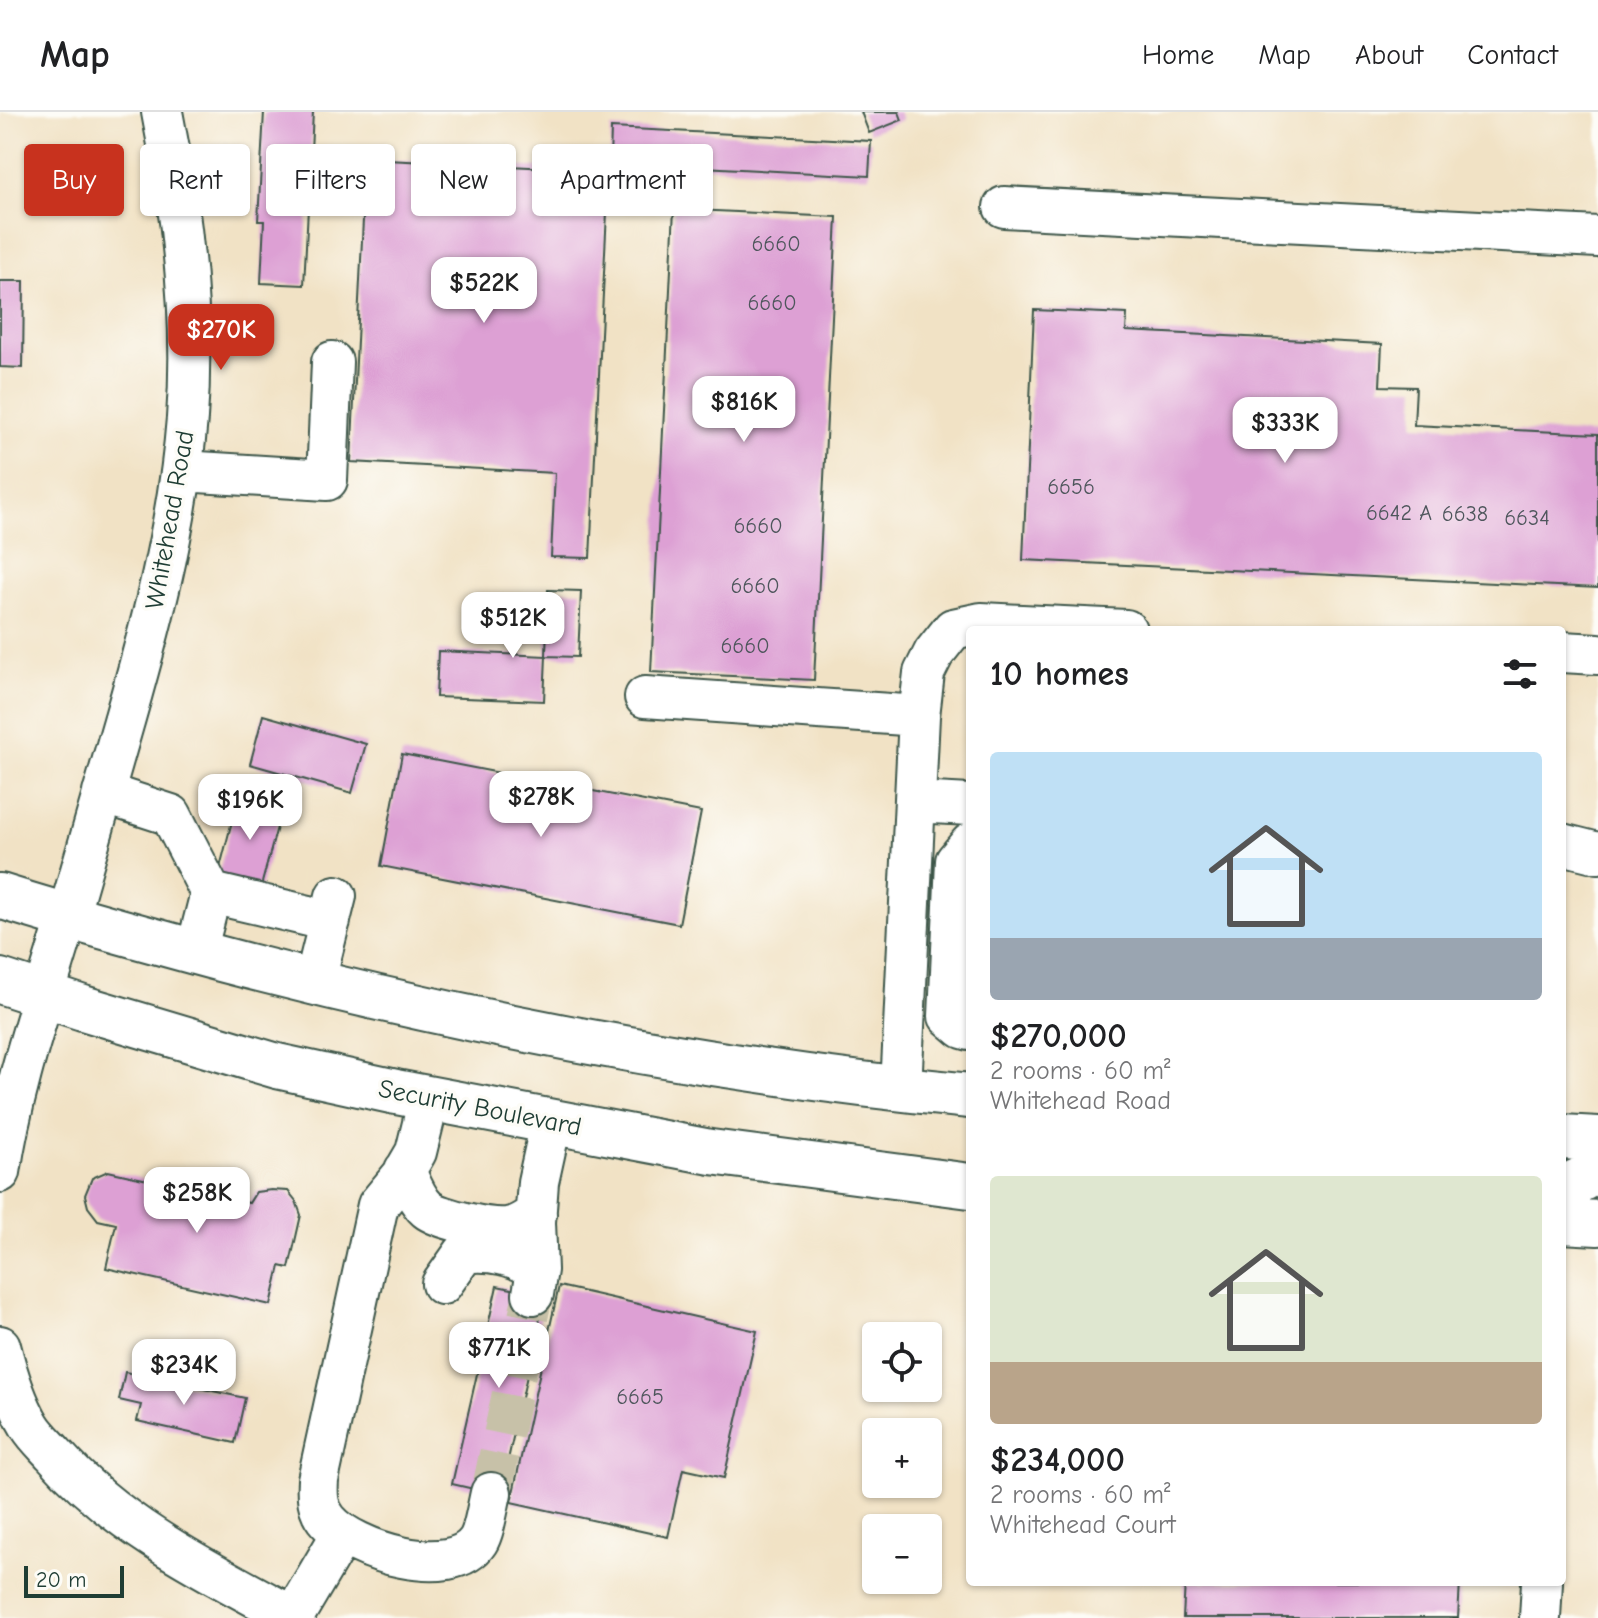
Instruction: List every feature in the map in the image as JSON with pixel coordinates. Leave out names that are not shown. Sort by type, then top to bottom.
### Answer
[{"type":"main road","points":[[0,896],[68,918],[314,984],[417,1008],[720,1064],[966,1096]]},
{"type":"main road","name":"Security Boulevard","points":[[0,981],[277,1066],[429,1099],[711,1152],[966,1185]]},
{"type":"main road","points":[[1566,1137],[1598,1140],[1596,1165],[1584,1178],[1566,1186]]},
{"type":"main road","points":[[1566,1221],[1598,1223]]},
{"type":"street","name":"Whitehead Road","points":[[0,1172],[17,1080],[68,918],[151,630],[172,535],[182,471],[189,386],[188,314],[173,166],[162,112]]},
{"type":"street","points":[[1004,207],[1598,237]]},
{"type":"street","points":[[182,471],[327,480],[332,362]]},
{"type":"street","points":[[967,626],[981,623],[1043,626]]},
{"type":"street","points":[[901,1089],[919,716],[924,673],[934,653],[953,629],[966,626]]},
{"type":"street","points":[[1566,652],[1598,654]]},
{"type":"street","points":[[645,697],[919,716]]},
{"type":"street","points":[[103,793],[171,815],[211,893],[196,952]]},
{"type":"street","points":[[915,802],[966,805]]},
{"type":"street","points":[[1566,845],[1598,853]]},
{"type":"street","points":[[966,849],[956,861],[949,1016],[966,1029]]},
{"type":"street","points":[[211,893],[333,908],[314,984]]},
{"type":"street","points":[[429,1099],[416,1152],[378,1205],[318,1480],[317,1502],[327,1520],[362,1546],[438,1562],[463,1555],[479,1540],[491,1493]]},
{"type":"street","points":[[457,1220],[442,1284],[464,1253],[480,1250],[526,1262],[535,1282],[538,1182],[551,1123]]},
{"type":"street","points":[[405,1170],[414,1193],[428,1210],[457,1220],[510,1228],[536,1214]]},
{"type":"street","points":[[0,1346],[11,1387],[31,1428],[65,1466],[95,1497],[209,1572],[294,1617],[342,1534]]},
{"type":"street","points":[[1540,1618],[1542,1586]]},
{"type":"building","points":[[264,112],[313,112],[311,144],[266,144],[266,216],[308,216],[304,285],[261,283],[264,221],[258,221]]},
{"type":"building","points":[[861,112],[899,112],[902,120],[869,133]]},
{"type":"building","points":[[611,128],[871,141],[869,176],[713,168],[713,144],[611,144]]},
{"type":"building","points":[[395,160],[411,161],[411,216],[516,216],[516,166],[532,167],[532,216],[607,216],[590,558],[551,557],[555,473],[351,462],[363,216],[395,216]]},
{"type":"building","points":[[713,211],[837,217],[814,680],[651,672],[674,216],[713,216]]},
{"type":"building","points":[[0,281],[24,281],[23,368],[0,367]]},
{"type":"building","points":[[1034,310],[1127,314],[1126,331],[1382,344],[1380,386],[1416,387],[1414,425],[1598,434],[1598,588],[1023,560]]},
{"type":"building","points":[[548,590],[581,591],[578,657],[546,656]]},
{"type":"building","points":[[438,651],[546,656],[544,701],[436,697]]},
{"type":"building","points":[[263,715],[366,744],[352,793],[250,764]]},
{"type":"building","points":[[402,754],[701,812],[679,924],[381,866]]},
{"type":"building","points":[[239,794],[283,805],[260,890],[217,879]]},
{"type":"building","points":[[108,1171],[249,1203],[256,1192],[288,1191],[301,1215],[289,1268],[280,1266],[271,1305],[106,1268],[116,1224],[98,1220],[88,1207],[85,1195],[92,1178]]},
{"type":"building","points":[[497,1286],[545,1296],[500,1495],[452,1484]]},
{"type":"building","points":[[559,1286],[757,1331],[724,1478],[683,1469],[668,1537],[511,1502]]},
{"type":"building","points":[[125,1372],[245,1398],[235,1443],[137,1421],[141,1405],[119,1400]]},
{"type":"building","points":[[1185,1586],[1460,1586],[1458,1618],[1183,1618]]},
{"type":"tunnel","points":[[491,1493],[533,1294]]}]
